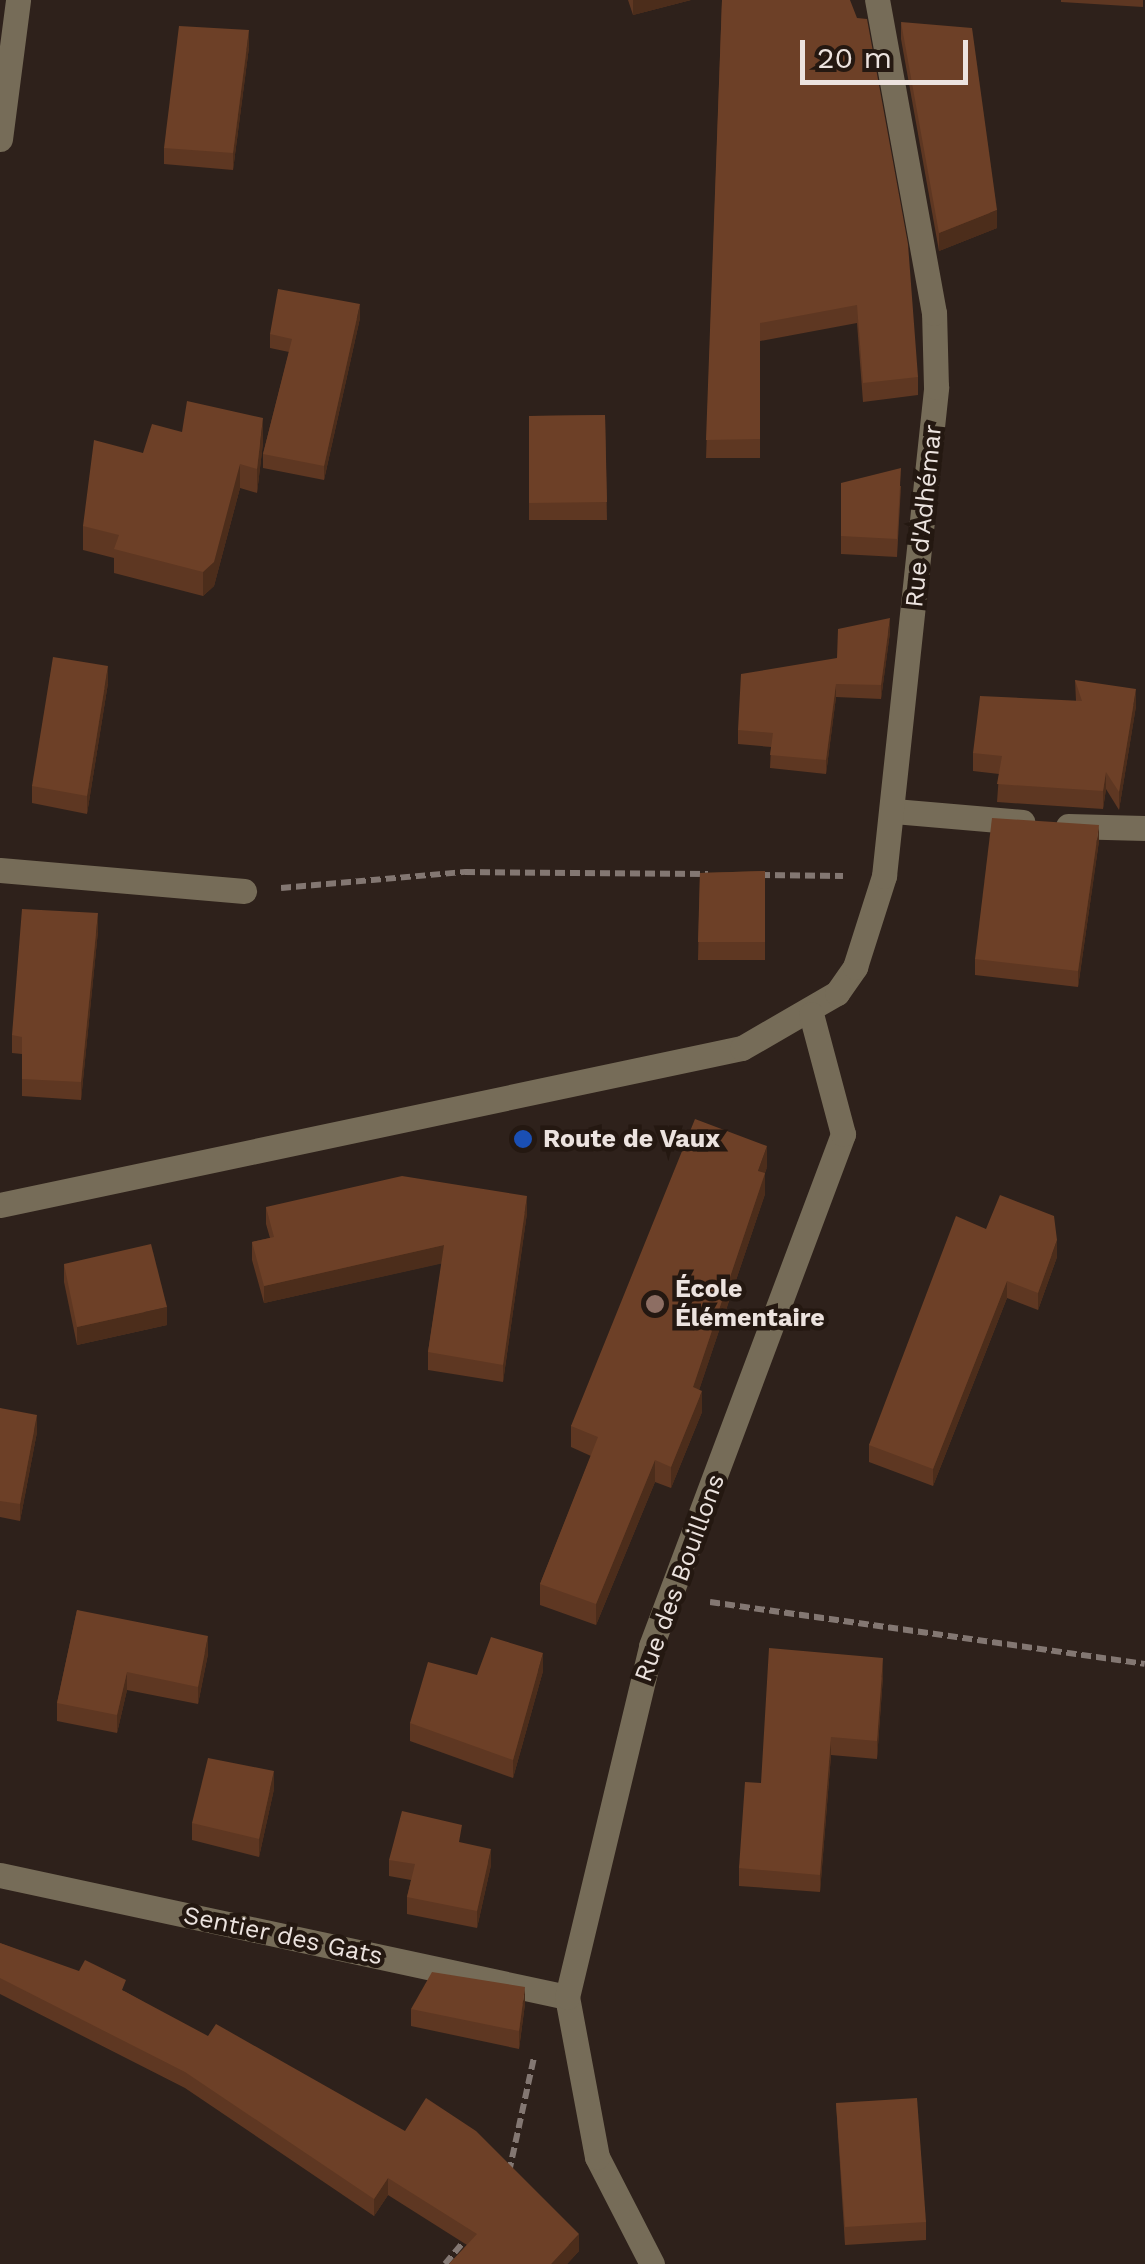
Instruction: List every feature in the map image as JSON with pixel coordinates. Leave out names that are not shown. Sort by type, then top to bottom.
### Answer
[{"type":"street","points":[[0,139],[18,0]]},
{"type":"street","name":"Rue d'Adhémar","points":[[811,1014],[855,967],[884,876],[894,811],[936,387],[934,313],[877,0]]},
{"type":"street","points":[[894,811],[1145,828]]},
{"type":"street","points":[[0,870],[244,891]]},
{"type":"street","points":[[0,1206],[742,1048],[811,1014]]},
{"type":"street","name":"Rue des Bouillons","points":[[652,2264],[598,2158],[567,1997],[576,1932],[669,1599],[844,1134],[811,1014]]},
{"type":"street","name":"Sentier des Gats","points":[[0,1875],[567,1997]]},
{"type":"path","points":[[244,891],[465,872],[724,874]]},
{"type":"path","points":[[744,875],[884,876]]},
{"type":"path","points":[[669,1599],[781,1607],[1145,1664]]},
{"type":"path","points":[[506,2185],[540,1992]]},
{"type":"path","points":[[446,2264],[478,2224]]},
{"type":"building","points":[[722,0],[850,0],[857,18],[867,19],[908,244],[918,377],[863,383],[857,305],[760,323],[760,439],[706,440]]},
{"type":"building","points":[[901,22],[972,28],[997,210],[939,233]]},
{"type":"building","points":[[179,26],[249,30],[233,153],[164,148]]},
{"type":"building","points":[[278,289],[360,304],[324,466],[263,454],[292,339],[270,334]]},
{"type":"building","points":[[187,401],[263,418],[257,469],[240,464],[214,562],[203,572],[114,549],[119,535],[83,526],[94,440],[143,453],[152,424],[182,432]]},
{"type":"building","points":[[605,415],[607,502],[529,503],[529,416]]},
{"type":"building","points":[[901,468],[897,539],[841,536],[841,483]]},
{"type":"building","points":[[890,618],[881,685],[836,684],[826,760],[770,755],[773,733],[738,730],[741,674],[837,658],[838,629]]},
{"type":"building","points":[[53,657],[108,666],[87,796],[32,786]]},
{"type":"building","points":[[1075,680],[1136,689],[1119,792],[1106,772],[1103,791],[997,784],[1002,756],[973,753],[980,696],[1082,701]]},
{"type":"building","points":[[992,818],[1099,825],[1078,971],[975,959]]},
{"type":"building","points":[[765,871],[765,942],[698,942],[700,873]]},
{"type":"building","points":[[22,909],[98,913],[81,1082],[22,1079],[22,1037],[12,1035]]},
{"type":"building","points":[[695,1119],[767,1146],[758,1171],[765,1173],[693,1387],[702,1391],[671,1467],[655,1460],[596,1604],[540,1584],[598,1437],[571,1426]]},
{"type":"building","points":[[402,1176],[527,1196],[503,1365],[428,1352],[444,1245],[264,1286],[252,1242],[274,1237],[266,1207]]},
{"type":"building","points":[[1000,1195],[1054,1216],[1057,1240],[1038,1293],[1007,1281],[933,1469],[869,1445],[956,1216],[986,1229]]},
{"type":"building","points":[[151,1244],[167,1307],[77,1327],[64,1264]]},
{"type":"building","points":[[0,1408],[37,1415],[20,1504],[0,1501]]},
{"type":"building","points":[[77,1610],[208,1636],[198,1687],[127,1672],[117,1715],[57,1703]]},
{"type":"building","points":[[491,1637],[543,1653],[513,1760],[410,1723],[428,1662],[477,1675]]},
{"type":"building","points":[[769,1648],[883,1658],[877,1741],[831,1737],[820,1875],[739,1868],[745,1782],[761,1783]]},
{"type":"building","points":[[208,1758],[274,1771],[259,1839],[192,1823]]},
{"type":"building","points":[[402,1811],[462,1825],[459,1842],[491,1849],[477,1911],[407,1897],[415,1864],[389,1860]]},
{"type":"building","points":[[0,1943],[79,1971],[85,1960],[126,1980],[122,1990],[208,2036],[216,2024],[405,2131],[426,2098],[476,2131],[579,2234],[551,2264],[449,2264],[477,2234],[388,2178],[374,2199],[185,2072],[0,1978]]},
{"type":"building","points":[[432,1972],[525,1987],[519,2031],[411,2009]]},
{"type":"building","points":[[917,2098],[926,2222],[845,2227],[836,2103]]},
{"type":"place","name":"Route de Vaux","points":[[523,1139]]},
{"type":"place","name":"École Élémentaire","points":[[655,1304]]}]
